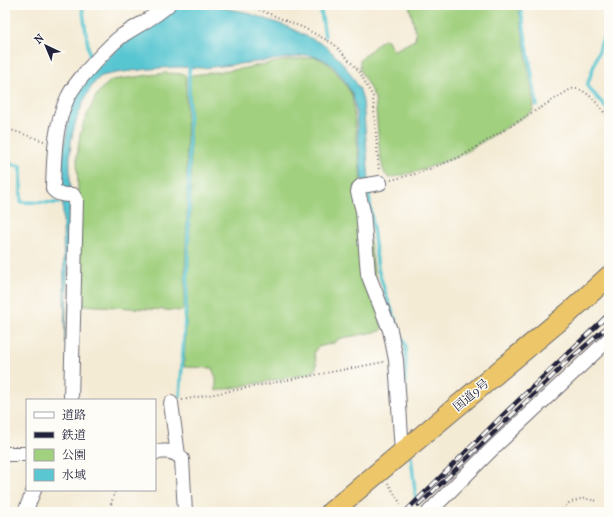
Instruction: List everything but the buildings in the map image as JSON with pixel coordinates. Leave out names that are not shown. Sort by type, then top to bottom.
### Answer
[{"type":"highway","name":"国道9号","points":[[331,512],[571,311],[609,276]]},
{"type":"street","points":[[71,399],[76,200],[73,195],[56,193],[53,189],[55,145],[61,114],[68,96],[79,80],[103,53],[122,36],[159,14],[168,5]]},
{"type":"street","points":[[373,184],[359,188],[358,192],[363,211],[368,274],[390,330],[396,360],[402,452]]},
{"type":"street","points":[[429,512],[495,446],[609,339]]},
{"type":"street","points":[[171,403],[178,455]]},
{"type":"street","points":[[156,452],[170,452],[178,455],[182,459],[185,512]]},
{"type":"street","points":[[5,454],[26,454]]},
{"type":"street","points":[[25,512],[34,491]]},
{"type":"path","points":[[248,5],[304,28],[334,44],[359,71],[373,97],[373,184],[419,173],[460,157],[571,89],[575,88],[584,91],[609,118]]},
{"type":"path","points":[[5,128],[55,145]]},
{"type":"path","points":[[171,403],[396,360]]},
{"type":"path","points":[[388,483],[402,506]]},
{"type":"path","points":[[109,512],[115,491]]},
{"type":"path","points":[[560,512],[569,504],[583,498],[597,501]]},
{"type":"green space","points":[[409,5],[518,5],[534,105],[533,111],[459,156],[419,171],[390,178],[387,177],[384,172],[380,157],[375,98],[360,70],[360,60],[383,39],[388,40],[392,49],[395,50],[415,40],[416,34]]},
{"type":"green space","points":[[315,57],[330,65],[342,79],[352,95],[361,179],[382,328],[381,331],[342,338],[334,343],[318,347],[314,352],[316,368],[312,373],[216,391],[216,378],[212,368],[184,367],[191,203],[190,77],[192,75]]},
{"type":"green space","points":[[166,73],[184,74],[186,76],[187,206],[184,309],[182,311],[81,305],[76,300],[78,196],[77,156],[80,135],[84,122],[95,98],[101,89],[112,80]]},
{"type":"water","points":[[177,5],[220,5],[224,8],[245,12],[286,26],[324,45],[340,60],[360,90],[363,101],[369,181],[362,180],[353,95],[343,78],[331,64],[321,58],[308,55],[202,68],[174,67],[139,70],[115,73],[100,77],[91,88],[82,105],[73,130],[71,145],[65,343],[62,161],[70,110],[79,92],[94,70],[132,36],[149,24],[165,17]]},
{"type":"waterway","points":[[82,5],[90,59]]},
{"type":"waterway","points":[[320,5],[325,36]]},
{"type":"waterway","points":[[520,5],[537,105]]},
{"type":"waterway","points":[[609,21],[587,86],[609,111]]},
{"type":"waterway","points":[[601,44],[609,48]]},
{"type":"waterway","points":[[180,397],[187,287],[189,204],[189,70],[192,63]]},
{"type":"waterway","points":[[5,163],[21,166],[21,202],[59,203]]},
{"type":"waterway","points":[[368,187],[378,269],[387,298],[406,347],[405,395]]},
{"type":"waterway","points":[[411,456],[416,500]]},
{"type":"railway","points":[[405,512],[505,413],[609,314]]},
{"type":"railway","points":[[419,505],[568,361],[609,325]]}]
